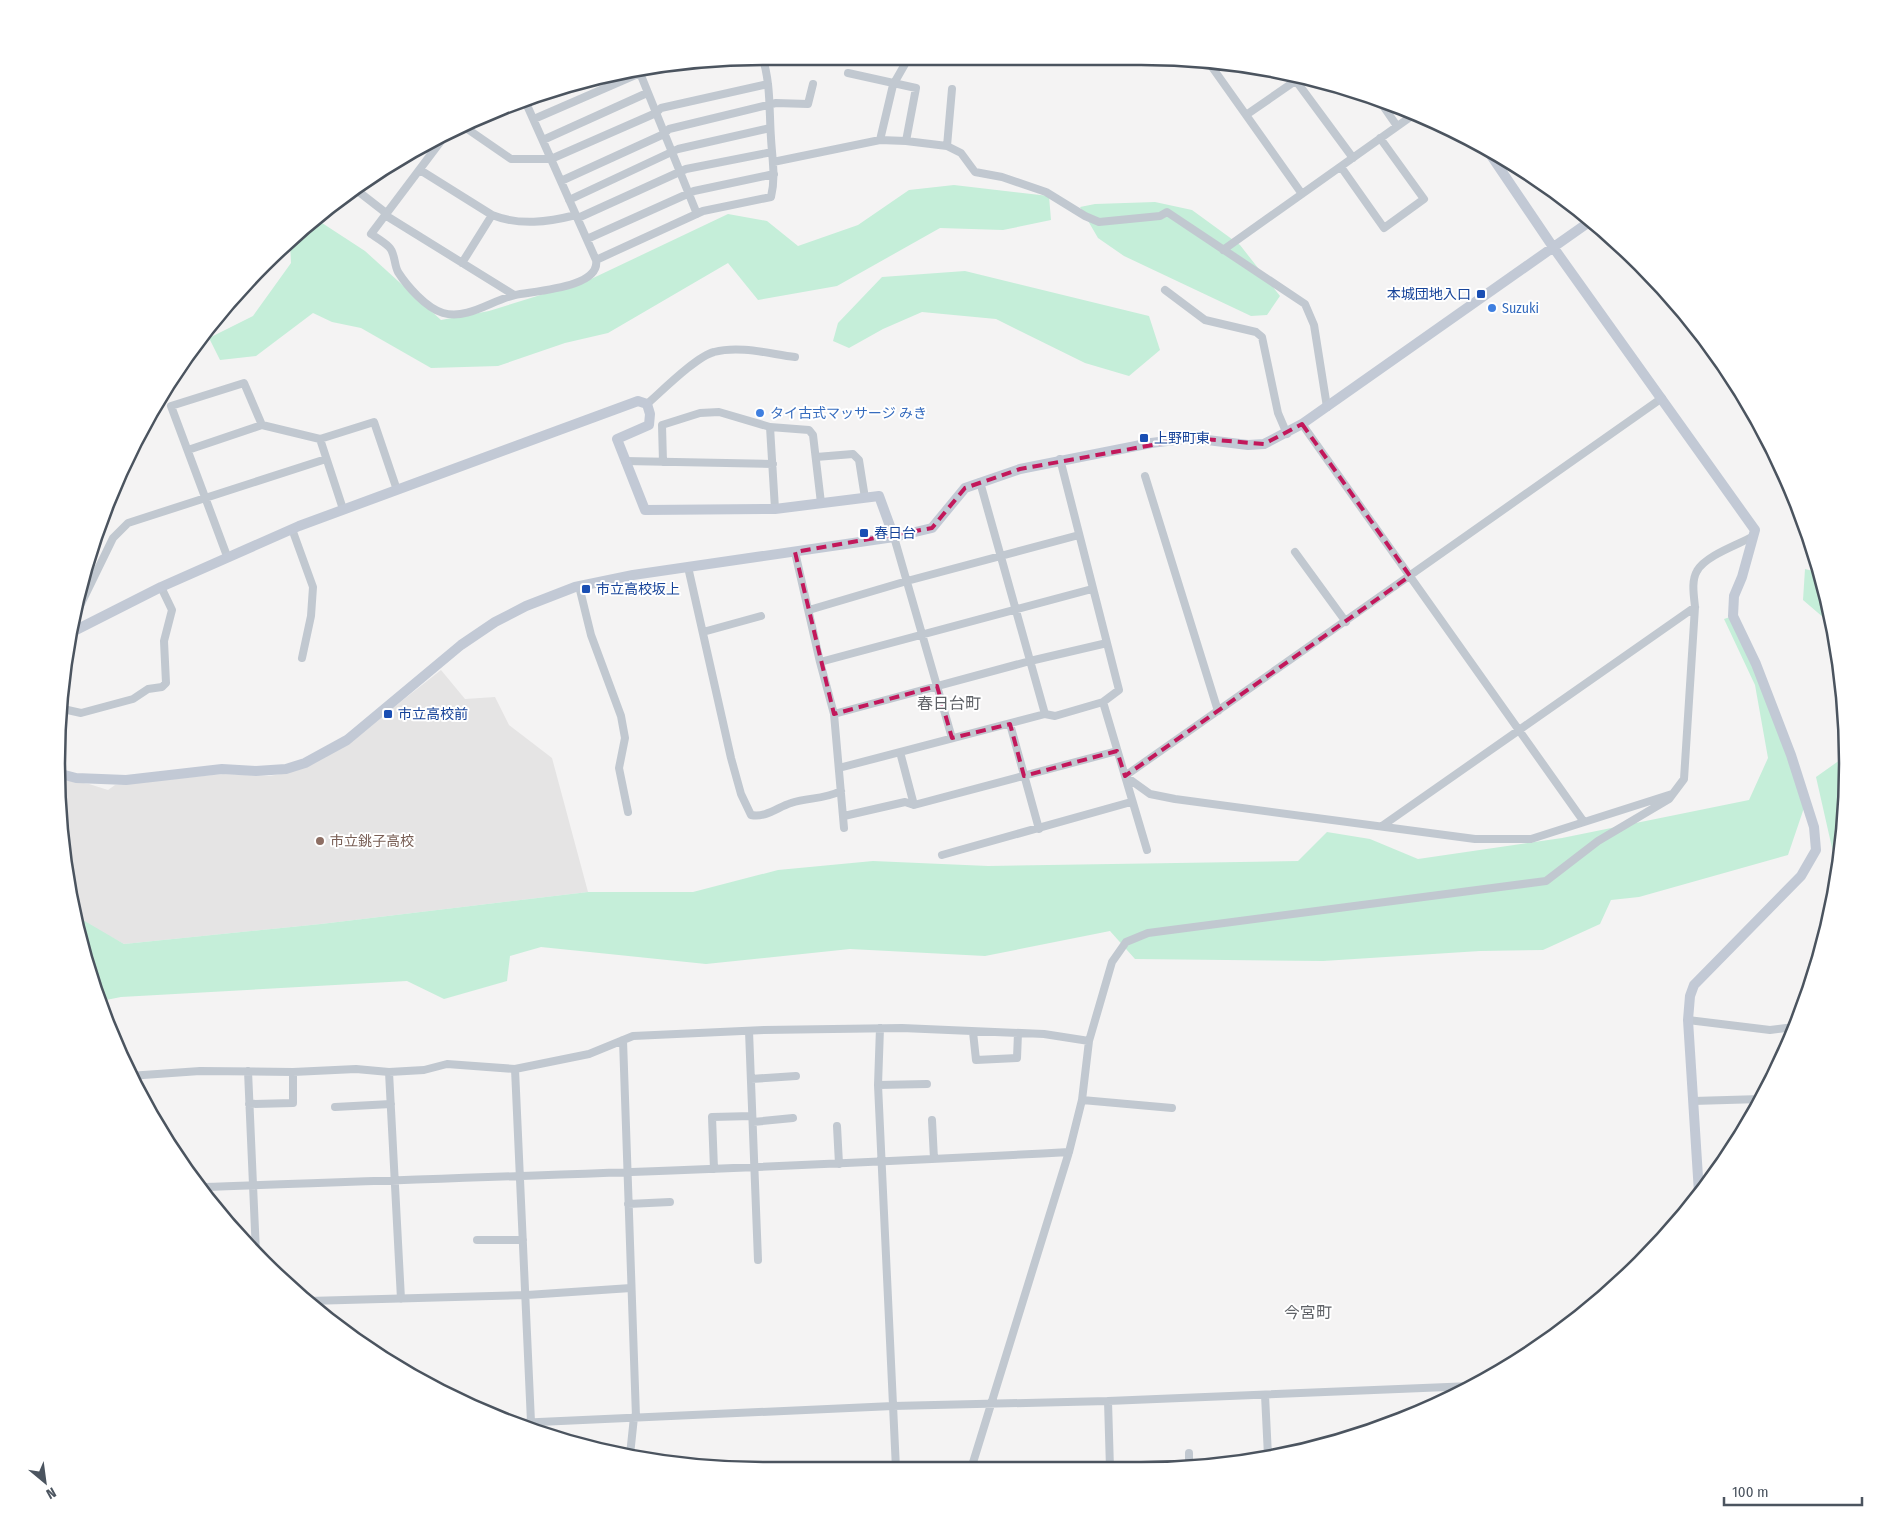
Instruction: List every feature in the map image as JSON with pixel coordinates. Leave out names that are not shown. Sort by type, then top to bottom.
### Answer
[{"type":"street","points":[[596,260],[697,214],[771,197],[774,174],[768,84],[764,65]]},
{"type":"street","points":[[880,140],[893,85],[904,65]]},
{"type":"street","points":[[1213,69],[1302,194]]},
{"type":"street","points":[[848,73],[893,85],[916,88],[906,141]]},
{"type":"street","points":[[641,76],[697,214]]},
{"type":"street","points":[[534,120],[630,78]]},
{"type":"street","points":[[1246,115],[1290,81]]},
{"type":"street","points":[[469,130],[511,159],[551,159],[656,113],[661,108],[768,84]]},
{"type":"street","points":[[561,181],[664,134],[669,129],[776,103],[808,104],[813,84]]},
{"type":"street","points":[[1301,84],[1352,158]]},
{"type":"street","points":[[947,146],[952,89]]},
{"type":"street","points":[[543,140],[647,93]]},
{"type":"street","points":[[437,147],[370,234],[391,248],[398,272],[412,289],[434,308],[448,313],[472,312],[514,295],[558,288],[581,280],[592,272],[597,264],[596,260],[528,106]]},
{"type":"street","points":[[1386,110],[1398,126]]},
{"type":"street","points":[[1223,250],[1409,118]]},
{"type":"street","points":[[569,200],[678,149],[770,128]]},
{"type":"street","points":[[1341,167],[1384,228],[1424,199],[1380,138]]},
{"type":"street","points":[[773,162],[880,140],[947,146],[961,153],[969,161],[975,172],[1002,177],[1046,192],[1085,216],[1099,222],[1160,216],[1167,212],[1305,304],[1314,325],[1327,406]]},
{"type":"street","points":[[420,170],[492,215],[504,220],[524,222],[577,216],[680,174],[686,169],[772,152]]},
{"type":"street","points":[[1496,163],[1553,247],[1755,530],[1742,577],[1734,596],[1733,616],[1756,664],[1791,755],[1814,827],[1816,850],[1802,876],[1694,985],[1690,996],[1688,1020],[1698,1185]]},
{"type":"street","points":[[587,238],[694,190],[774,174]]},
{"type":"street","points":[[360,193],[386,214],[514,295]]},
{"type":"street","points":[[462,263],[492,215]]},
{"type":"street","points":[[65,775],[76,778],[126,780],[222,769],[281,770],[298,765],[347,740],[460,645],[495,622],[526,606],[579,586],[894,537],[932,528],[960,493],[980,482],[1060,459],[1151,443],[1192,438],[1248,445],[1264,444],[1287,434],[1302,424],[1585,225]]},
{"type":"street","points":[[1165,290],[1205,320],[1256,332],[1262,337],[1278,413],[1287,434]]},
{"type":"street","points":[[647,404],[694,364],[713,352],[737,349],[795,357]]},
{"type":"street","points":[[227,556],[171,406],[244,383],[262,425]]},
{"type":"street","points":[[1125,776],[1662,398]]},
{"type":"street","points":[[78,629],[161,587],[292,528],[638,401],[647,404]]},
{"type":"street","points":[[647,404],[650,414],[649,425],[617,439],[645,510],[775,509],[879,496],[907,580],[952,738]]},
{"type":"street","points":[[663,462],[662,424],[700,413],[718,412],[770,427],[809,430],[813,435],[821,503]]},
{"type":"street","points":[[188,450],[262,425],[320,439],[374,422],[397,490]]},
{"type":"street","points":[[1302,424],[1584,822]]},
{"type":"street","points":[[770,427],[775,509]]},
{"type":"street","points":[[320,439],[343,509]]},
{"type":"street","points":[[816,457],[853,454],[859,460],[865,498]]},
{"type":"street","points":[[87,592],[113,538],[128,523],[326,459]]},
{"type":"street","points":[[840,768],[1045,714],[1055,716],[1103,702],[1119,690],[1060,459]]},
{"type":"street","points":[[625,461],[773,464]]},
{"type":"street","points":[[1145,476],[1218,711]]},
{"type":"street","points":[[980,482],[1045,714]]},
{"type":"street","points":[[292,528],[313,587],[311,616],[302,658]]},
{"type":"street","points":[[809,610],[907,580],[1079,535]]},
{"type":"street","points":[[973,1462],[1069,1152],[1082,1100],[1089,1040],[1112,962],[1126,942],[1148,933],[1546,881],[1598,841],[1669,799],[1684,779],[1695,607],[1694,584],[1697,570],[1714,556],[1752,537]]},
{"type":"street","points":[[796,552],[820,662],[834,714],[844,828]]},
{"type":"street","points":[[1295,552],[1346,622]]},
{"type":"street","points":[[688,568],[731,758],[742,794],[751,815],[759,816],[792,802],[825,798],[840,791]]},
{"type":"street","points":[[579,586],[591,635],[621,716],[625,738],[619,768],[628,812]]},
{"type":"street","points":[[67,710],[81,713],[133,699],[148,689],[162,687],[166,683],[164,641],[172,610],[161,587]]},
{"type":"street","points":[[820,662],[1092,589]]},
{"type":"street","points":[[1382,826],[1518,729],[1695,607]]},
{"type":"street","points":[[703,632],[761,616]]},
{"type":"street","points":[[834,714],[1030,661],[1107,643]]},
{"type":"street","points":[[1103,702],[1147,850]]},
{"type":"street","points":[[1010,724],[1039,829]]},
{"type":"street","points":[[844,816],[905,802],[914,805],[1117,751]]},
{"type":"street","points":[[900,752],[914,805]]},
{"type":"street","points":[[1125,776],[1150,794],[1159,796],[1475,839],[1531,839],[1673,793]]},
{"type":"street","points":[[942,856],[1132,802]]},
{"type":"street","points":[[1688,1020],[1770,1030],[1786,1028]]},
{"type":"street","points":[[139,1075],[170,1072],[293,1072],[356,1069],[389,1072],[424,1070],[447,1064],[515,1069],[589,1054],[613,1046],[633,1036],[749,1031],[880,1028],[1044,1034],[1089,1040]]},
{"type":"street","points":[[880,1028],[878,1085],[896,1462]]},
{"type":"street","points":[[749,1031],[758,1260]]},
{"type":"street","points":[[974,1032],[976,1060],[1017,1058],[1018,1033]]},
{"type":"street","points":[[623,1040],[635,1417],[631,1450]]},
{"type":"street","points":[[515,1069],[527,1295],[531,1422],[893,1406],[1108,1401],[1455,1387]]},
{"type":"street","points":[[248,1071],[256,1242]]},
{"type":"street","points":[[249,1104],[293,1102],[293,1072]]},
{"type":"street","points":[[389,1072],[401,1299]]},
{"type":"street","points":[[751,1079],[796,1076]]},
{"type":"street","points":[[878,1085],[927,1084]]},
{"type":"street","points":[[1693,1101],[1753,1098]]},
{"type":"street","points":[[1082,1100],[1172,1108]]},
{"type":"street","points":[[335,1106],[391,1104]]},
{"type":"street","points":[[714,1169],[712,1117],[793,1118]]},
{"type":"street","points":[[932,1120],[934,1159]]},
{"type":"street","points":[[837,1126],[839,1164]]},
{"type":"street","points":[[207,1186],[395,1182],[839,1164],[1069,1152]]},
{"type":"street","points":[[628,1204],[670,1202]]},
{"type":"street","points":[[477,1240],[523,1240]]},
{"type":"street","points":[[317,1301],[527,1295],[631,1288]]},
{"type":"street","points":[[1265,1395],[1268,1450]]},
{"type":"street","points":[[1108,1401],[1110,1462]]},
{"type":"street","points":[[1189,1453],[1189,1461]]},
{"type":"highlighted area","points":[[1302,424],[1410,576],[1125,776],[1117,751],[1024,776],[1010,724],[952,738],[937,686],[834,714],[795,552],[932,528],[965,488],[1020,469],[1191,438],[1264,444]]},
{"type":"shaded area","name":"市立銚子高校","points":[[441,670],[465,699],[495,697],[509,725],[552,758],[588,892],[321,924],[124,944],[83,922],[71,855],[66,809],[65,780],[89,784],[108,790],[115,785],[223,774],[269,776],[306,767],[342,748]]},
{"type":"green space","points":[[954,185],[1049,196],[1051,220],[1003,230],[940,228],[837,286],[758,300],[728,263],[608,333],[565,343],[498,366],[431,368],[361,328],[332,322],[313,313],[256,356],[220,360],[209,338],[253,316],[291,263],[290,250],[322,223],[365,251],[441,320],[489,311],[589,280],[728,214],[767,221],[798,246],[858,225],[909,190]]},
{"type":"green space","points":[[1155,202],[1192,210],[1240,245],[1280,296],[1267,315],[1251,316],[1124,256],[1098,238],[1080,207],[1095,204]]},
{"type":"green space","points":[[965,271],[1149,316],[1160,350],[1129,376],[1085,363],[996,319],[922,312],[883,329],[849,348],[833,341],[838,323],[882,277]]},
{"type":"green space","points":[[1805,569],[1811,571],[1824,618],[1803,600]]},
{"type":"green space","points":[[1733,616],[1806,802],[1788,855],[1639,897],[1611,900],[1600,924],[1543,950],[1480,951],[1323,961],[1135,959],[1110,931],[985,956],[850,949],[706,964],[541,947],[510,956],[507,981],[444,999],[407,981],[121,997],[106,1000],[83,920],[124,944],[321,924],[588,892],[693,892],[778,870],[873,861],[988,866],[1298,861],[1327,832],[1370,839],[1418,859],[1562,838],[1749,800],[1768,758],[1755,685],[1724,619]]},
{"type":"green space","points":[[1839,761],[1838,809],[1833,853],[1816,777]]},
{"type":"place","name":"本城団地入口","points":[[1481,294]]},
{"type":"place","name":"Suzuki","points":[[1492,308]]},
{"type":"place","name":"タイ古式マッサージ みき","points":[[760,413]]},
{"type":"place","name":"上野町東","points":[[1144,438]]},
{"type":"place","name":"春日台","points":[[864,533]]},
{"type":"place","name":"市立高校坂上","points":[[586,589]]},
{"type":"place","name":"市立高校前","points":[[388,714]]},
{"type":"place","name":"市立銚子高校","points":[[320,841]]},
{"type":"district","name":"春日台町","points":[[949,703]]},
{"type":"district","name":"今宮町","points":[[1308,1312]]}]
